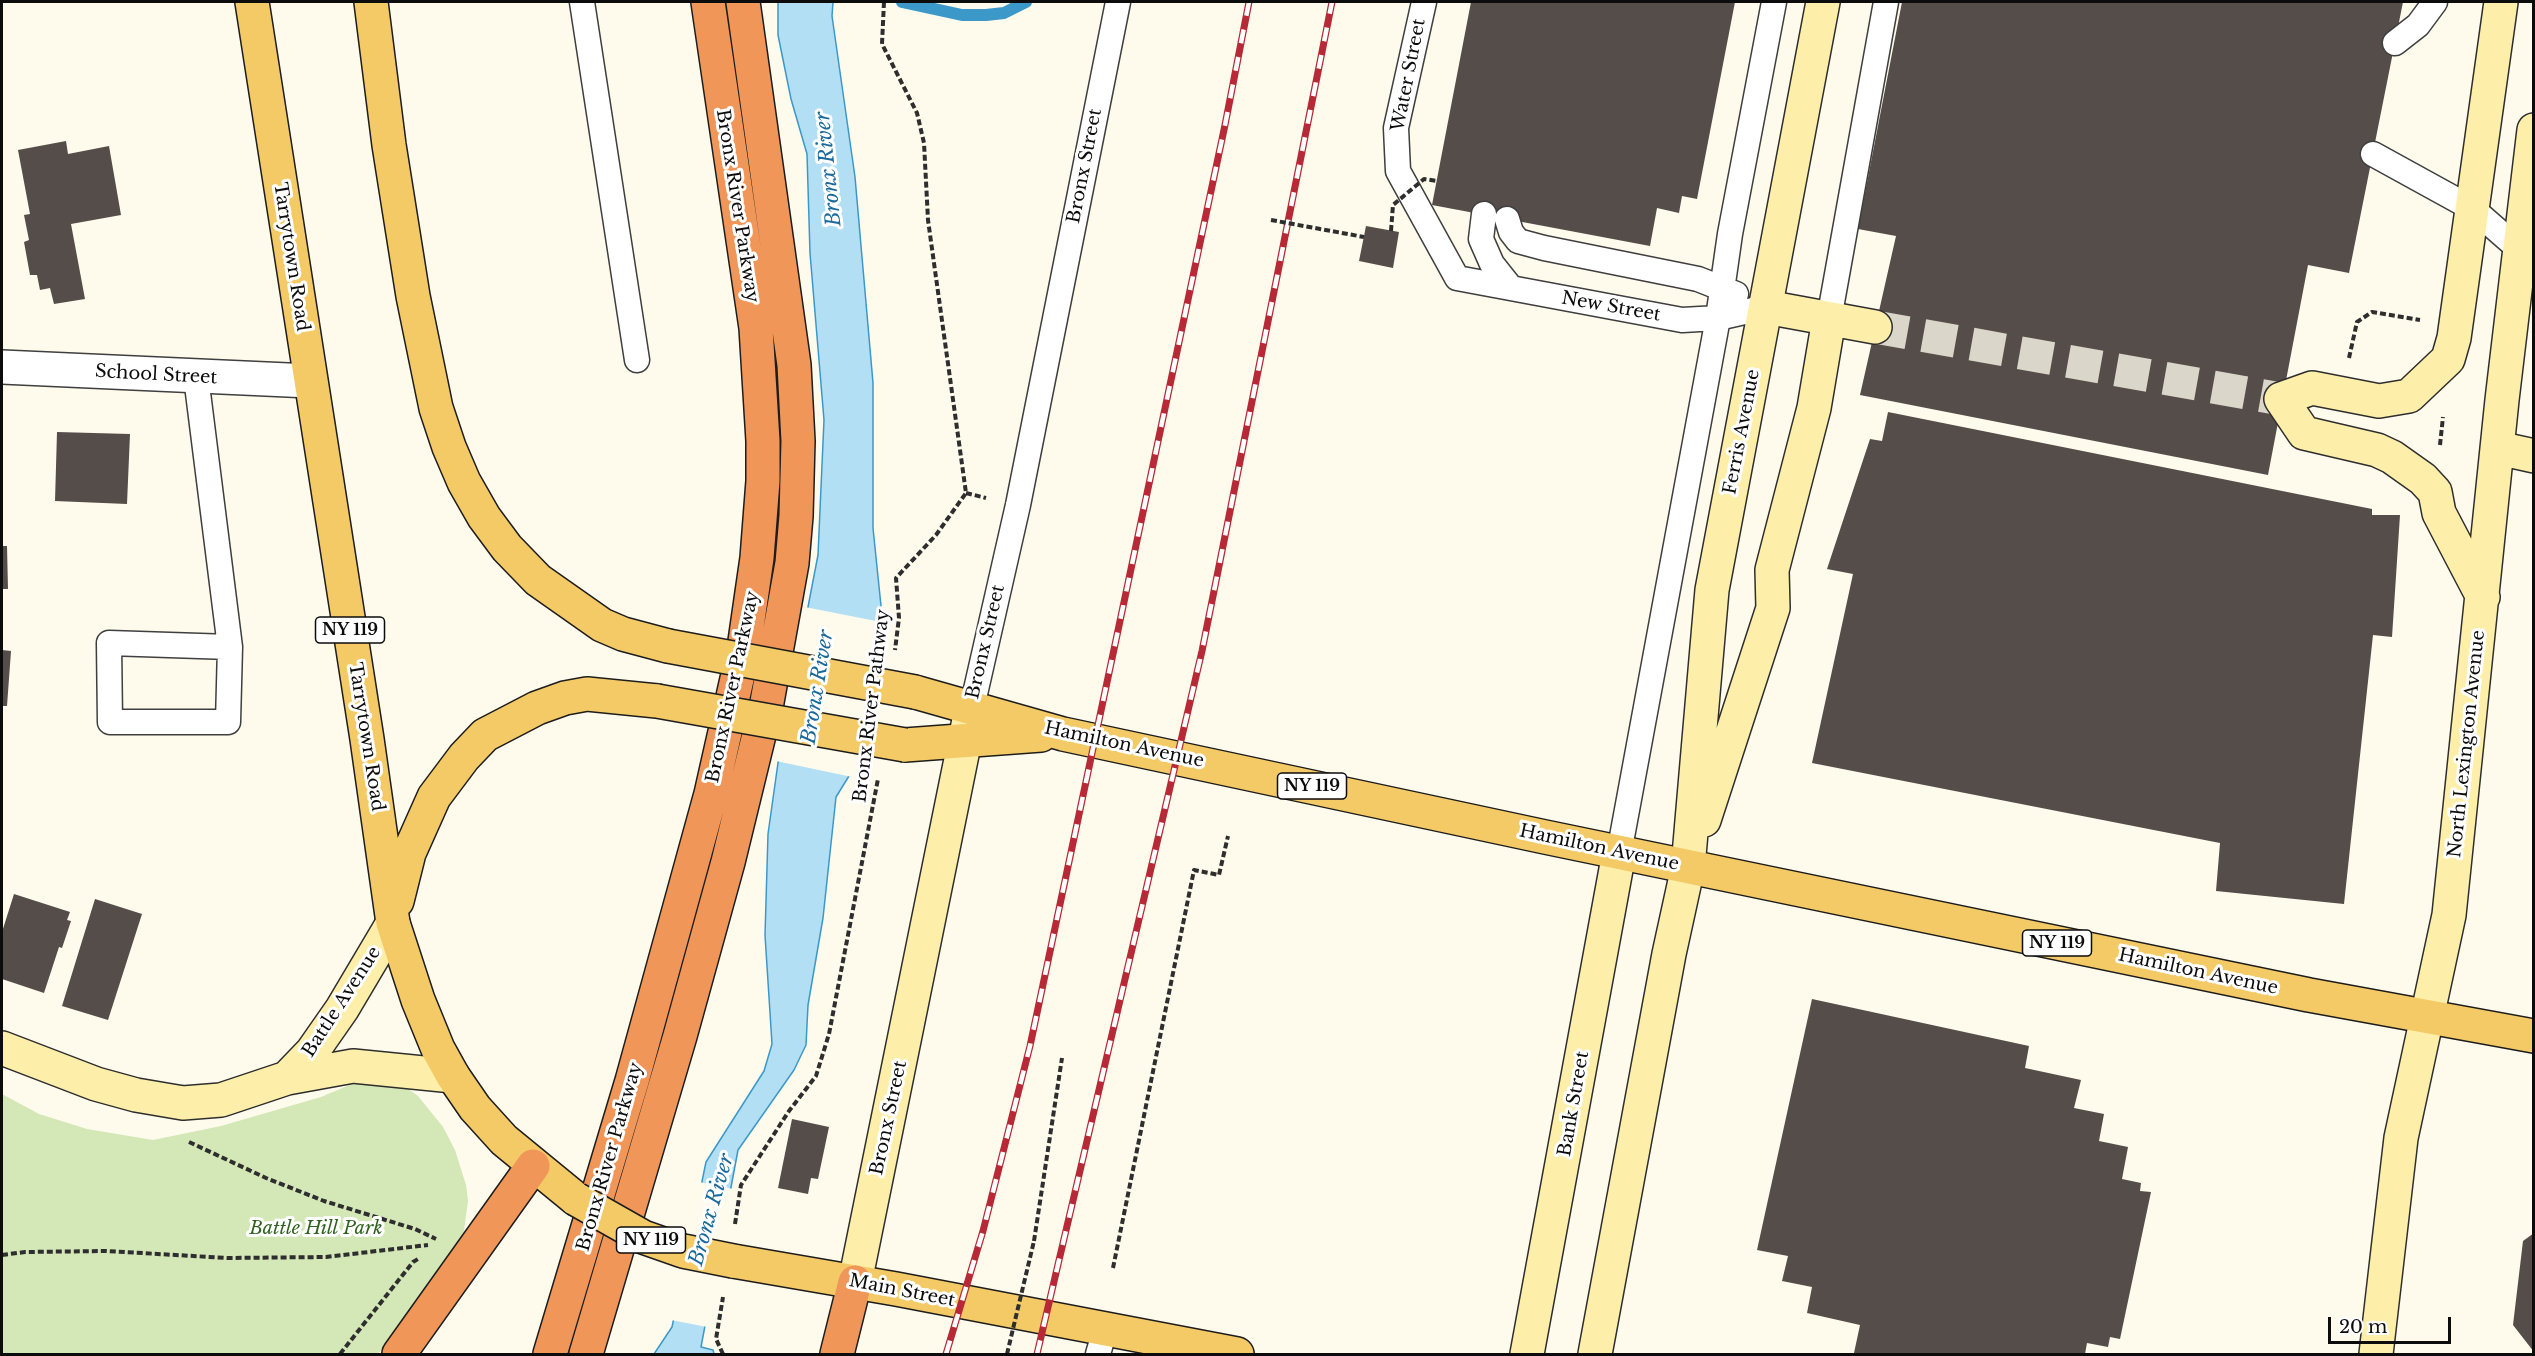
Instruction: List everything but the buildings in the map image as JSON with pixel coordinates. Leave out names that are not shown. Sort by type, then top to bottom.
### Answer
[{"type":"highway","name":"Bronx River Parkway","points":[[550,1354],[635,1070],[711,794],[735,694],[753,594],[763,481],[759,368],[752,300],[708,2]]},
{"type":"highway","name":"Bronx River Parkway","points":[[586,1354],[680,1036],[744,802],[774,668],[792,563],[798,441],[794,365],[743,2]]},
{"type":"highway","points":[[399,1354],[533,1166]]},
{"type":"highway","points":[[837,1354],[855,1282]]},
{"type":"main road","name":"Tarrytown Road","points":[[252,2],[367,739],[393,923],[418,1000],[438,1049],[453,1076],[475,1108],[504,1140],[576,1199]]},
{"type":"main road","name":"Hamilton Avenue","points":[[370,2],[389,145],[417,317],[436,408],[449,447],[464,482],[484,518],[501,541],[538,580],[602,625],[622,634],[668,646],[915,692],[1063,734],[1619,853],[2309,995],[2534,1036]]},
{"type":"main road","points":[[393,923],[409,853],[434,797],[450,774],[484,735],[537,708],[565,698],[586,694],[657,701],[905,745],[1063,734]]},
{"type":"main road","name":"Main Street","points":[[576,1199],[643,1237],[683,1251],[733,1262],[855,1282],[1102,1342],[1237,1354]]},
{"type":"street","name":"Ferris Avenue","points":[[1688,867],[1712,590],[1823,2]]},
{"type":"street","points":[[2483,597],[2439,513],[2435,492],[2423,479],[2392,457],[2376,450],[2304,433],[2281,399],[2312,388],[2379,401],[2409,396],[2448,359],[2454,338],[2501,2]]},
{"type":"street","name":"North Lexington Avenue","points":[[2376,1354],[2401,1138],[2449,915],[2534,130]]},
{"type":"street","name":"New Street","points":[[1766,307],[1875,327]]},
{"type":"street","points":[[1595,1354],[1667,966],[1688,867],[1773,608],[1772,570],[1814,408],[1829,319]]},
{"type":"street","name":"School Street","points":[[2,367],[310,381]]},
{"type":"street","points":[[2498,448],[2534,456]]},
{"type":"street","name":"Bronx Street","points":[[855,1282],[972,707]]},
{"type":"street","name":"Bank Street","points":[[1527,1354],[1619,853]]},
{"type":"street","name":"Battle Avenue","points":[[287,1078],[312,1052],[342,1009],[393,923]]},
{"type":"street","name":"Battle Avenue","points":[[2,1048],[96,1084],[136,1095],[183,1103],[221,1100],[287,1078],[353,1066],[453,1076]]},
{"type":"lane","points":[[582,2],[637,360]]},
{"type":"lane","name":"Bronx Street","points":[[972,707],[1020,494],[1118,2]]},
{"type":"lane","name":"Water Street","points":[[1424,2],[1396,128],[1398,171],[1457,278]]},
{"type":"lane","points":[[1619,853],[1774,2]]},
{"type":"lane","points":[[1829,319],[1859,185],[1885,51],[1886,2]]},
{"type":"lane","points":[[2395,44],[2418,25],[2435,2]]},
{"type":"lane","points":[[2371,163],[2406,171],[2473,209],[2520,250]]},
{"type":"lane","points":[[1484,214],[1481,239],[1492,264],[1511,288]]},
{"type":"lane","name":"New Street","points":[[1507,219],[1511,232],[1518,241],[1698,279],[1766,307]]},
{"type":"lane","name":"New Street","points":[[1457,278],[1682,320],[1718,318],[1766,307]]},
{"type":"lane","points":[[196,377],[230,647],[228,722],[110,722],[109,643],[230,647]]},
{"type":"path","name":"Bronx River Pathway","points":[[884,2],[882,44],[917,113],[924,143],[928,220],[966,493],[936,534],[896,578],[899,618],[895,653]]},
{"type":"path","points":[[1391,231],[1393,205],[1424,179],[1437,181]]},
{"type":"path","points":[[1271,220],[1364,237]]},
{"type":"path","points":[[2349,362],[2357,322],[2372,312],[2426,321]]},
{"type":"path","points":[[2439,449],[2444,414]]},
{"type":"path","name":"Bronx River Pathway","points":[[789,1111],[816,1076],[829,1034],[875,802],[879,768]]},
{"type":"path","points":[[1113,1268],[1194,870],[1219,875],[1228,836]]},
{"type":"path","points":[[1007,1354],[1034,1241],[1062,1058]]},
{"type":"path","points":[[2,1255],[25,1252],[106,1251],[228,1258],[326,1257],[444,1244],[415,1229],[324,1201],[266,1178],[186,1140]]},
{"type":"path","points":[[340,1354],[413,1262],[421,1258]]},
{"type":"green space","name":"Battle Hill Park","points":[[359,1081],[402,1084],[418,1096],[443,1127],[455,1150],[466,1185],[468,1201],[463,1237],[445,1270],[378,1354],[2,1354],[2,1094],[39,1114],[87,1129],[153,1140],[221,1126],[321,1097]]},
{"type":"water","name":"Bronx River","points":[[778,2],[833,2],[832,16],[855,177],[873,383],[873,528],[881,606],[849,776],[836,797],[823,918],[808,1005],[806,1045],[794,1070],[738,1150],[701,1347],[713,1350],[714,1354],[654,1354],[672,1327],[706,1162],[764,1071],[772,1044],[765,935],[768,834],[778,763],[818,555],[824,420],[810,253],[807,154],[791,99],[778,35]]},
{"type":"pier","points":[[805,607],[881,622],[852,777],[776,761]]},
{"type":"pier","points":[[699,1182],[733,1189],[707,1327],[671,1320]]},
{"type":"waterway","points":[[902,2],[962,15],[1004,13],[1026,2]]},
{"type":"tunnel","points":[[1875,327],[2281,399]]},
{"type":"railway","points":[[946,1354],[983,1231],[1030,1046],[1249,2]]},
{"type":"railway","points":[[1037,1354],[1202,651],[1332,2]]}]
